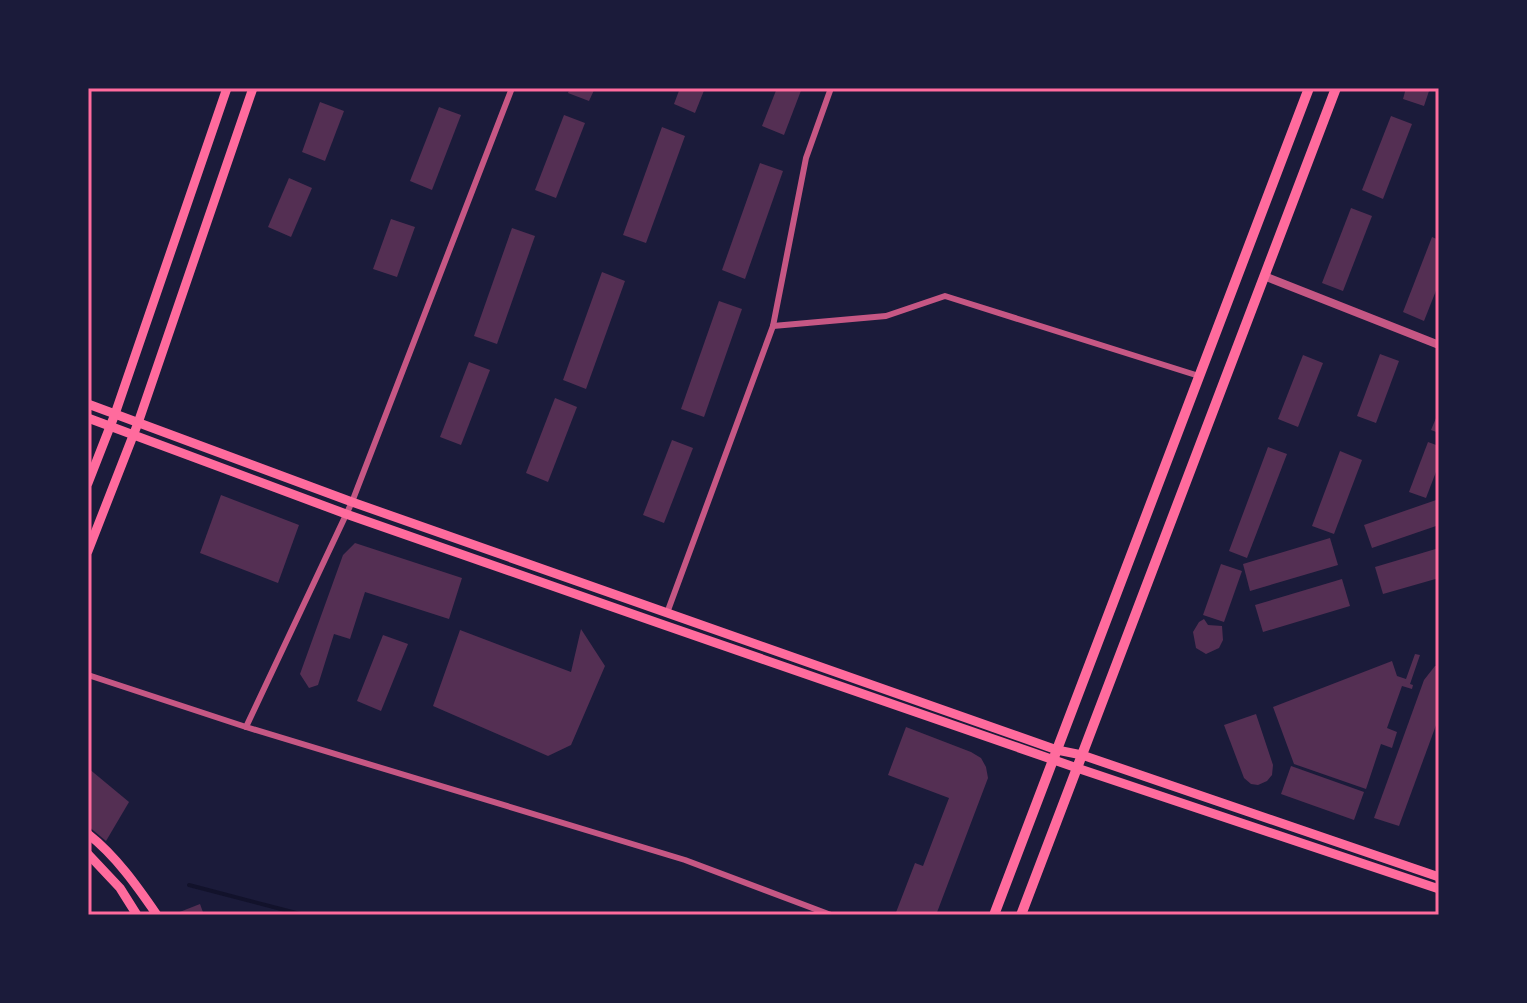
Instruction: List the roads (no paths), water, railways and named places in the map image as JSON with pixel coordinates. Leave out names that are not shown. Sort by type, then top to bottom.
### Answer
[{"type":"main road","points":[[88,483],[115,414],[227,88]]},
{"type":"main road","points":[[88,551],[138,423],[253,88]]},
{"type":"main road","points":[[994,915],[1309,88]]},
{"type":"main road","points":[[1021,915],[1336,88]]},
{"type":"main road","points":[[88,404],[1055,755],[1077,768],[1439,889]]},
{"type":"main road","points":[[88,418],[346,514],[1055,755],[1082,755],[1439,877]]},
{"type":"main road","points":[[88,834],[132,879],[157,915]]},
{"type":"main road","points":[[88,854],[120,888],[137,915]]},
{"type":"street","points":[[246,727],[352,502],[512,88]]},
{"type":"street","points":[[667,613],[773,326],[806,158],[831,88]]},
{"type":"street","points":[[1264,276],[1439,345]]},
{"type":"street","points":[[773,326],[886,316],[945,296],[1199,376]]},
{"type":"street","points":[[88,675],[246,727],[685,860],[831,915]]},
{"type":"waterway","points":[[189,885],[304,915]]}]
